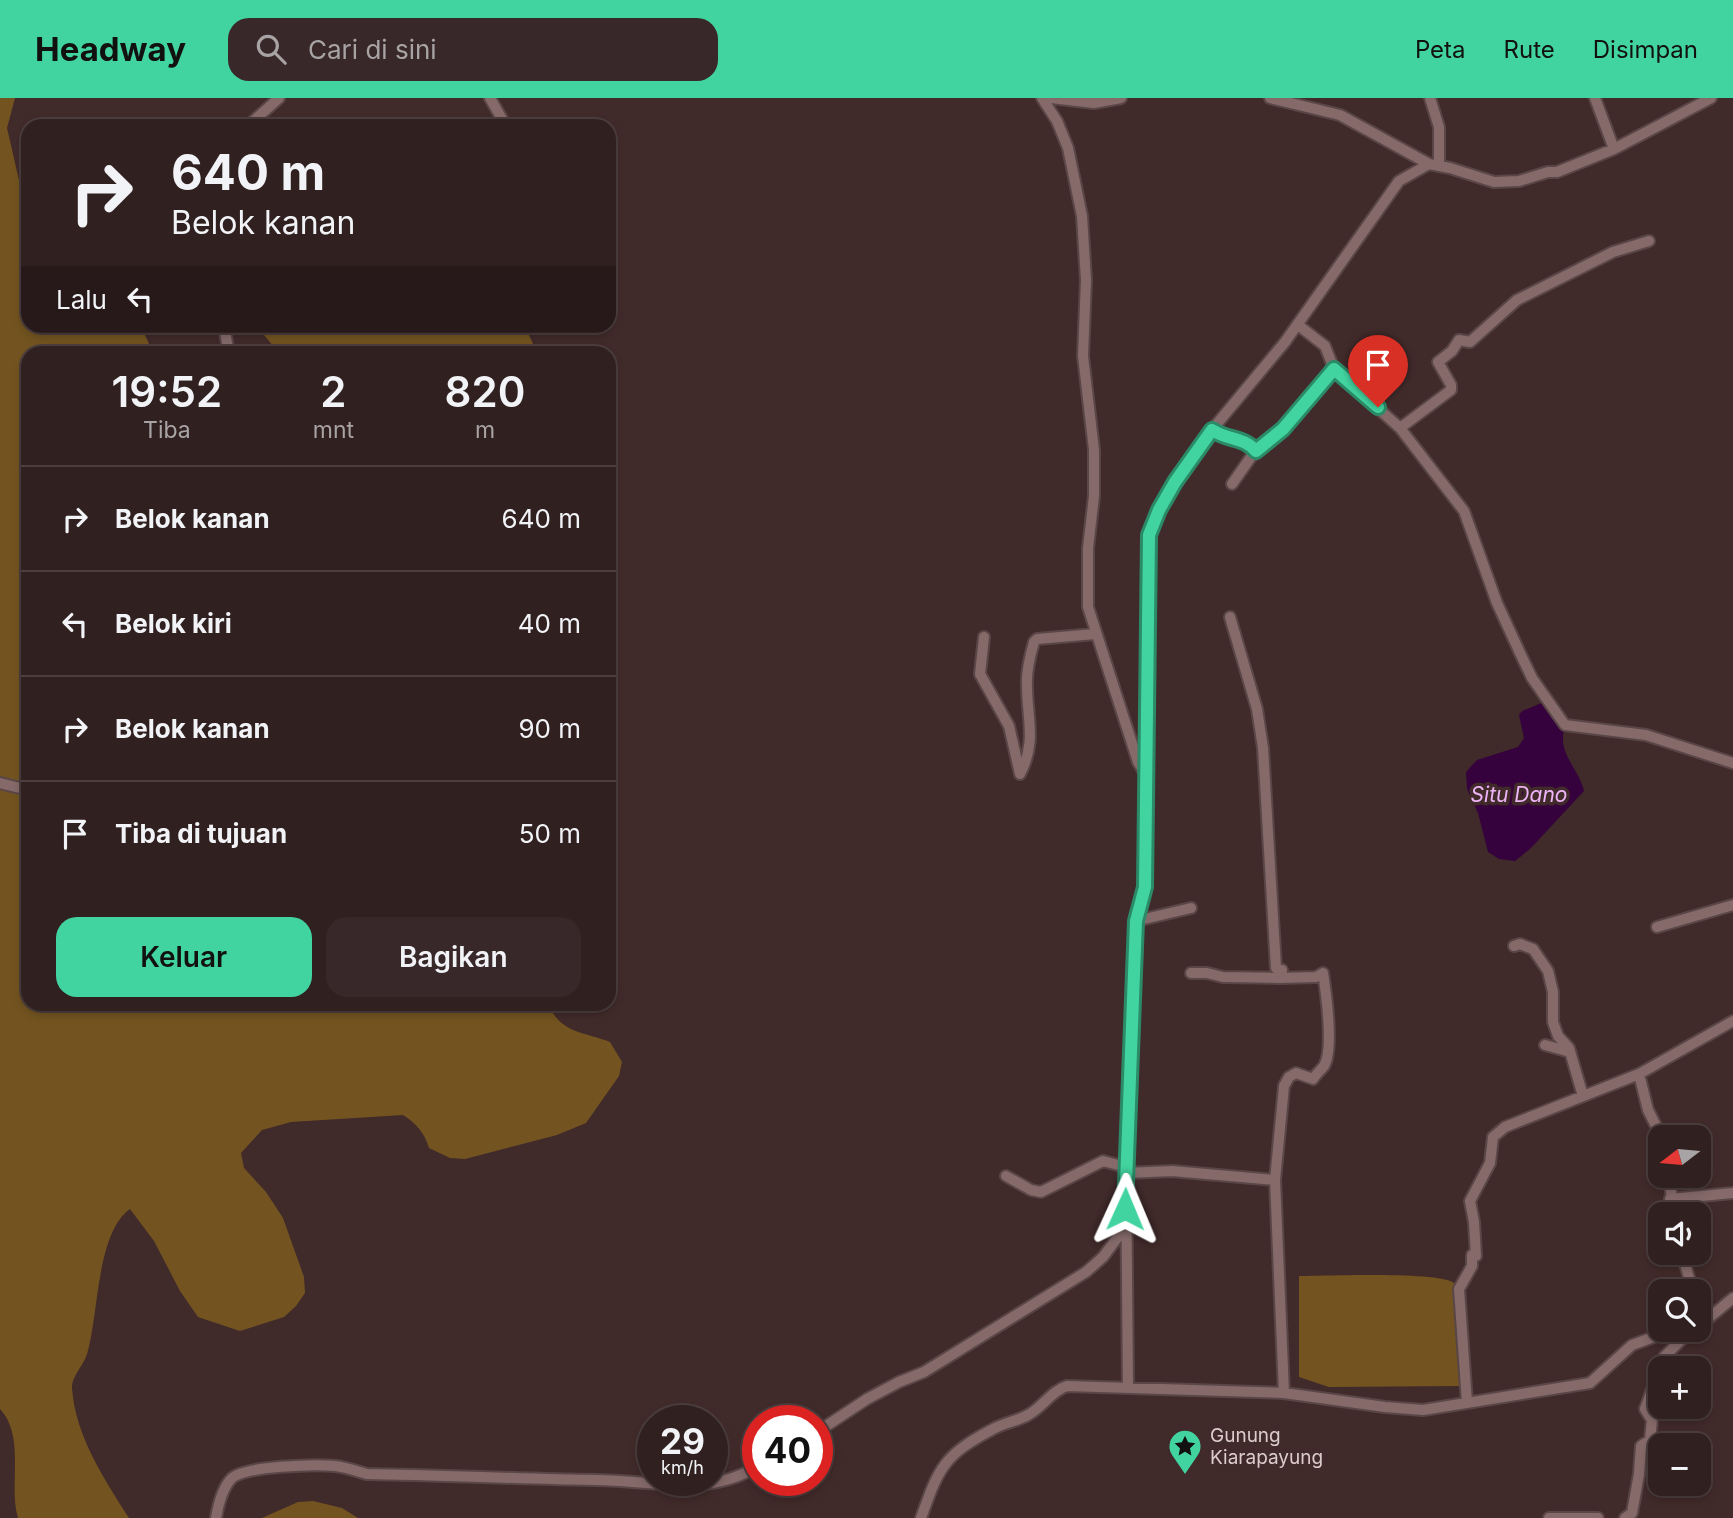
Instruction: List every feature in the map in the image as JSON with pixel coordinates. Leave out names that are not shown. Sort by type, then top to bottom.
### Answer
[{"type":"street","points":[[256,119],[279,98]]},
{"type":"street","points":[[490,98],[502,119]]},
{"type":"street","points":[[1042,98],[1057,121],[1068,148],[1082,216],[1086,280],[1083,356],[1094,450],[1087,594],[1095,634],[1147,778]]},
{"type":"street","points":[[1051,98],[1094,103],[1121,98]]},
{"type":"street","points":[[1270,98],[1311,102],[1434,165],[1482,179],[1513,181],[1558,172],[1614,149],[1711,98]]},
{"type":"street","points":[[1430,98],[1439,127],[1434,165]]},
{"type":"street","points":[[1595,98],[1614,149]]},
{"type":"street","points":[[1128,1388],[1126,1170],[1136,921],[1145,887],[1149,535],[1175,482],[1212,430],[1298,325],[1399,181],[1434,165]]},
{"type":"street","points":[[1400,428],[1451,390],[1451,385],[1438,362],[1452,351],[1458,340],[1470,342],[1521,297],[1613,252],[1649,241]]},
{"type":"street","points":[[1298,325],[1325,346],[1334,369],[1400,428],[1464,511],[1497,603],[1520,653],[1532,678],[1565,725],[1646,735],[1733,763]]},
{"type":"street","points":[[1232,484],[1256,451],[1283,429],[1334,369]]},
{"type":"street","points":[[1212,430],[1224,438],[1247,441],[1256,451]]},
{"type":"street","points":[[1230,617],[1257,709],[1263,748],[1276,968],[1282,970],[1280,978]]},
{"type":"street","points":[[984,637],[980,674],[1009,726],[1020,774],[1032,726],[1027,681],[1034,642],[1037,639],[1056,640],[1095,634]]},
{"type":"street","points":[[0,783],[21,788]]},
{"type":"street","points":[[1657,927],[1733,905]]},
{"type":"street","points":[[1136,921],[1191,908]]},
{"type":"street","points":[[1514,946],[1520,944],[1532,949],[1548,971],[1553,992],[1553,1022],[1558,1036],[1570,1052],[1583,1096]]},
{"type":"street","points":[[1191,973],[1223,977],[1280,978],[1315,977],[1323,973],[1328,1025],[1324,1066],[1313,1079],[1296,1073],[1285,1082],[1275,1180],[1284,1393]]},
{"type":"street","points":[[1467,1403],[1459,1289],[1472,1266],[1472,1255],[1476,1256],[1470,1200],[1490,1163],[1493,1137],[1505,1127],[1639,1074],[1733,1021]]},
{"type":"street","points":[[1545,1045],[1570,1052]]},
{"type":"street","points":[[1639,1074],[1655,1125]]},
{"type":"street","points":[[1006,1176],[1031,1190],[1041,1192],[1103,1160],[1126,1170],[1275,1180]]},
{"type":"street","points":[[1670,1188],[1672,1202]]},
{"type":"street","points":[[1671,1199],[1733,1193]]},
{"type":"street","points":[[833,1421],[867,1399],[924,1372],[1086,1272],[1109,1250],[1127,1223]]},
{"type":"street","points":[[1711,1313],[1733,1298]]},
{"type":"street","points":[[921,1518],[943,1464],[958,1448],[1027,1415],[1063,1387],[1284,1393],[1413,1410],[1590,1383],[1632,1345],[1648,1339]]},
{"type":"street","points":[[1625,1518],[1632,1513],[1641,1446],[1650,1440],[1652,1420],[1645,1409],[1664,1357],[1679,1342]]},
{"type":"street","points":[[216,1518],[230,1480],[241,1472],[259,1468],[335,1466],[367,1474],[628,1480],[673,1486],[707,1485],[742,1472]]},
{"type":"street","points":[[1549,1518],[1598,1518]]},
{"type":"shaded area","points":[[0,98],[15,98],[7,128],[21,189],[21,333],[144,333],[150,346],[21,346],[21,1011],[552,1011],[567,1027],[610,1042],[622,1062],[619,1076],[586,1123],[557,1135],[465,1159],[450,1158],[429,1148],[419,1129],[403,1115],[291,1122],[262,1130],[241,1153],[244,1168],[266,1192],[283,1218],[304,1277],[305,1293],[284,1317],[240,1331],[198,1317],[180,1291],[154,1241],[130,1209],[111,1236],[100,1276],[87,1354],[72,1388],[79,1423],[92,1456],[129,1518],[18,1518],[12,1433],[8,1420],[0,1409]]},
{"type":"shaded area","points":[[263,333],[528,333],[534,346],[273,346]]},
{"type":"shaded area","points":[[1299,1276],[1405,1276],[1444,1279],[1454,1283],[1460,1386],[1329,1387],[1299,1377]]},
{"type":"shaded area","points":[[313,1501],[342,1508],[358,1518],[262,1518],[298,1502]]},
{"type":"water","name":"Situ Dano","points":[[1544,702],[1565,727],[1563,745],[1584,791],[1530,849],[1515,861],[1499,859],[1488,852],[1478,813],[1467,789],[1466,772],[1477,760],[1518,747],[1524,738],[1519,715],[1522,711]]},
{"type":"place","name":"Gunung Kiarapayung","points":[[1185,1476]]},
{"type":"route","points":[[1125,1209],[1136,921],[1145,887],[1147,590],[1151,526],[1175,482],[1212,430],[1224,438],[1247,441],[1256,451],[1283,429],[1334,369],[1378,407]]}]
